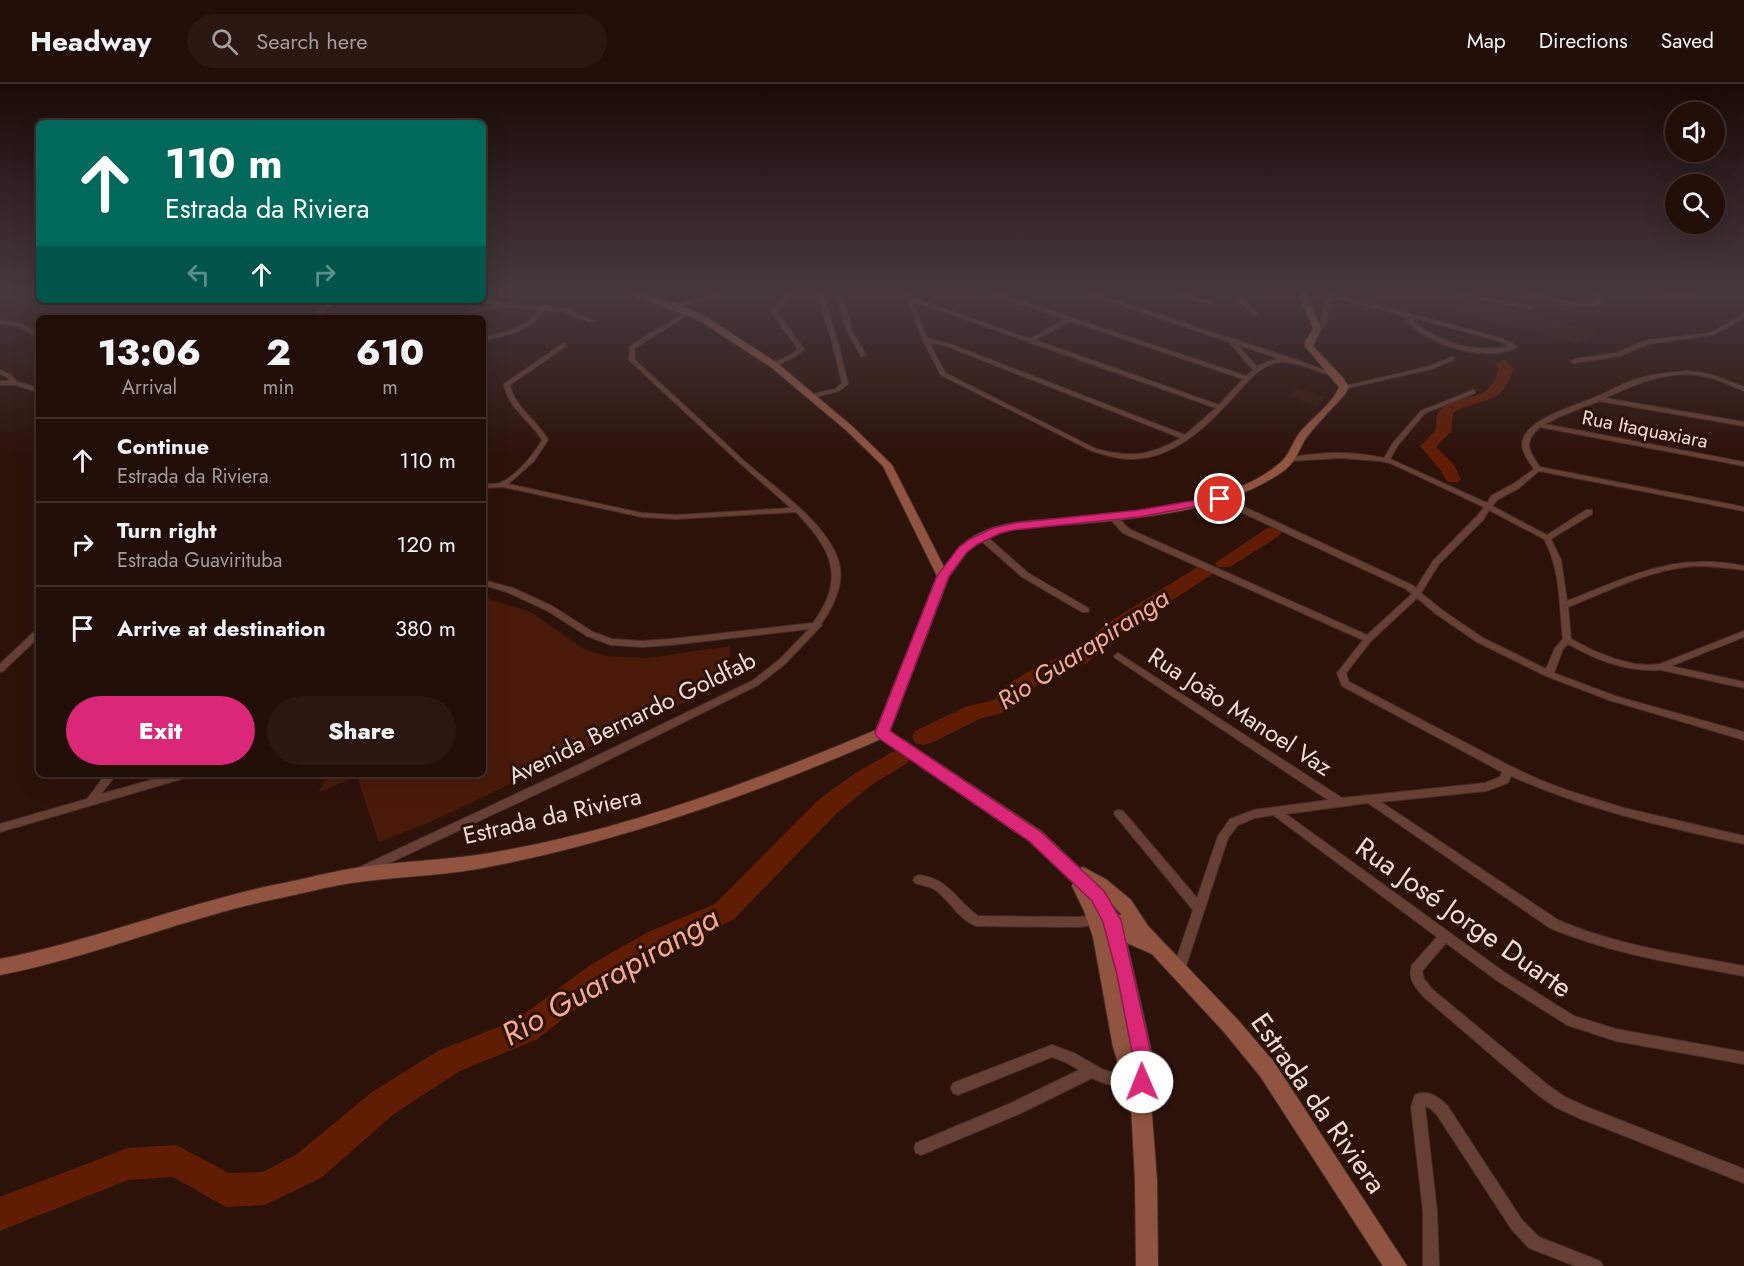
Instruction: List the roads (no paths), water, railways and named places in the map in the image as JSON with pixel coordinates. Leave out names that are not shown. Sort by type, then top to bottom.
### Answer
[{"type":"street","points":[[503,485],[529,463],[540,451],[545,440],[541,430],[509,396],[507,384],[564,345]]},
{"type":"street","name":"Avenida Bernardo Goldfab","points":[[350,876],[584,767],[755,683],[778,668],[818,624],[834,590],[836,569],[831,551],[798,510],[632,360],[634,345]]},
{"type":"street","points":[[743,345],[774,364],[865,442],[887,465],[943,576]]},
{"type":"street","points":[[774,364],[794,355],[801,349],[798,345]]},
{"type":"street","points":[[811,396],[837,390],[845,384],[837,345]]},
{"type":"street","points":[[857,345],[863,356]]},
{"type":"street","points":[[928,345],[939,370],[952,381],[1094,450],[1126,456],[1154,455],[1166,451],[1219,407],[1255,369],[1272,361],[1292,360]]},
{"type":"street","points":[[943,345],[1185,437]]},
{"type":"street","points":[[1045,345],[1219,407]]},
{"type":"street","points":[[1148,345],[1246,378]]},
{"type":"street","points":[[1235,345],[1255,369]]},
{"type":"street","points":[[1248,345],[1334,373]]},
{"type":"street","points":[[1309,345],[1344,387]]},
{"type":"street","points":[[1452,345],[1461,349],[1515,347],[1512,345]]},
{"type":"street","points":[[1574,362],[1618,355],[1640,345]]},
{"type":"street","points":[[1344,387],[1429,368],[1452,359]]},
{"type":"street","points":[[0,372],[9,376],[15,384]]},
{"type":"street","points":[[1744,389],[1703,374],[1684,373],[1635,382],[1559,414],[1540,425],[1527,437],[1525,445],[1538,469],[1744,510]]},
{"type":"street","points":[[0,383],[36,389]]},
{"type":"street","points":[[1142,931],[1136,917],[1114,894],[1068,866],[1035,836],[1003,813],[882,733],[943,576],[963,550],[981,536],[1014,526],[1112,516],[1220,499],[1271,475],[1290,459],[1302,437],[1344,387]]},
{"type":"street","points":[[1386,460],[1399,439],[1424,412],[1473,392]]},
{"type":"street","points":[[1599,399],[1744,424]]},
{"type":"street","name":"Rua Itaquaxiara","points":[[1540,425],[1744,464]]},
{"type":"street","points":[[1290,459],[1333,455],[1386,460],[1407,467],[1547,538],[1552,546],[1564,605],[1567,640],[1559,648],[1549,674]]},
{"type":"street","points":[[1538,469],[1516,486],[1494,498],[1480,518],[1436,563],[1418,592],[1368,639],[1341,674],[1345,684],[1508,770],[1565,795],[1604,808],[1744,840]]},
{"type":"street","points":[[486,486],[503,485],[642,515],[697,517],[798,510]]},
{"type":"street","points":[[1220,499],[1418,592],[1439,612],[1480,640],[1549,674],[1612,698],[1744,736]]},
{"type":"street","points":[[1547,538],[1589,512]]},
{"type":"street","points":[[1112,516],[1126,531],[1368,639]]},
{"type":"street","points":[[981,536],[1024,575],[1085,610]]},
{"type":"street","points":[[1564,605],[1676,565],[1710,563],[1744,568]]},
{"type":"street","points":[[486,583],[520,594],[549,608],[590,634],[611,642],[642,644],[671,642],[818,624]]},
{"type":"street","points":[[1661,666],[1744,634]]},
{"type":"street","points":[[0,669],[36,635]]},
{"type":"street","points":[[1567,640],[1617,664],[1633,667],[1661,666],[1744,685]]},
{"type":"street","name":"Rua João Manoel Vaz","points":[[1118,656],[1340,802]]},
{"type":"street","name":"Estrada da Riviera","points":[[0,967],[51,957],[253,897],[350,876],[490,860],[580,840],[664,816],[786,774],[882,733]]},
{"type":"street","points":[[1179,969],[1223,836],[1234,822],[1254,814],[1275,811],[1486,787],[1504,780],[1508,770]]},
{"type":"street","points":[[91,800],[110,777]]},
{"type":"street","points":[[0,828],[174,777]]},
{"type":"street","points":[[1371,800],[1554,924],[1604,943],[1744,971]]},
{"type":"street","name":"Rua José Jorge Duarte","points":[[1275,811],[1444,937],[1541,1004],[1571,1021],[1616,1035],[1744,1058]]},
{"type":"street","points":[[1119,814],[1199,909]]},
{"type":"street","points":[[1068,866],[1093,908],[1100,925],[1125,1059],[1137,1094],[1146,1180],[1147,1266]]},
{"type":"street","points":[[919,880],[927,880],[938,885],[965,915],[976,921],[1100,925]]},
{"type":"street","name":"Estrada da Riviera","points":[[1100,925],[1127,923],[1142,931],[1164,952],[1267,1069],[1396,1266]]},
{"type":"street","name":"Estrada da Riviera","points":[[1100,925],[1164,952]]},
{"type":"street","points":[[1444,937],[1416,969],[1418,981],[1429,994],[1543,1089],[1560,1102],[1584,1113],[1744,1176]]},
{"type":"street","points":[[958,1088],[1052,1051],[1070,1056],[1092,1071],[1137,1094]]},
{"type":"street","points":[[921,1148],[1014,1109],[1092,1071]]},
{"type":"street","points":[[1431,1266],[1430,1212],[1418,1107],[1420,1100],[1426,1098],[1432,1100],[1443,1110],[1517,1225],[1534,1243],[1595,1266]]},
{"type":"waterway","name":"Rio Guarapiranga","points":[[1453,479],[1448,469],[1428,446],[1443,431],[1444,416],[1448,410],[1456,405],[1490,396],[1497,390],[1506,369],[1502,364]]},
{"type":"waterway","name":"Rio Guarapiranga","points":[[1224,563],[1273,532]]},
{"type":"waterway","name":"Rio Guarapiranga","points":[[923,737],[973,713],[1001,706],[1017,688],[1049,669],[1081,657],[1113,629],[1206,570]]},
{"type":"waterway","name":"Rio Guarapiranga","points":[[0,1214],[128,1164],[176,1161],[226,1190],[265,1188],[309,1166],[383,1103],[449,1061],[526,1030],[600,974],[658,941],[724,912],[827,807],[862,780],[899,757]]}]
